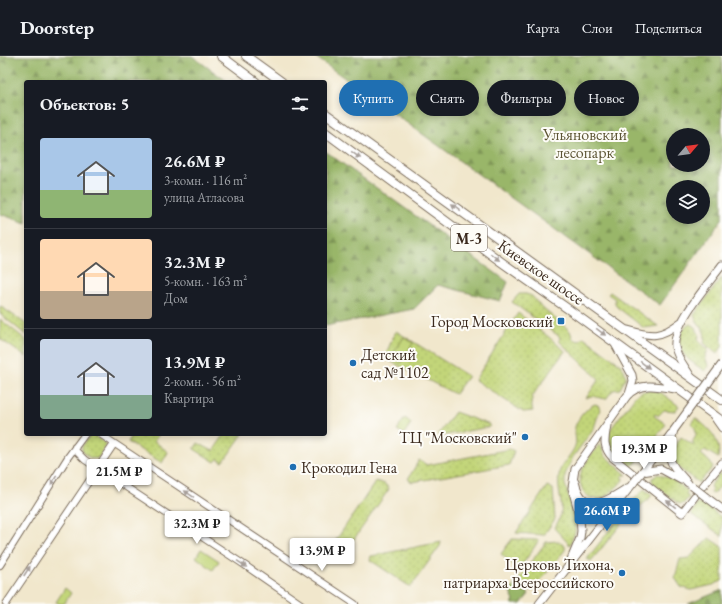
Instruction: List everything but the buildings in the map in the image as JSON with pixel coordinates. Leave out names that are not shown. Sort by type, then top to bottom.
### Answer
[{"type":"highway","points":[[221,56],[253,80]]},
{"type":"highway","points":[[246,56],[279,80]]},
{"type":"highway","name":"Киевское шоссе","points":[[327,114],[721,399]]},
{"type":"highway","name":"Киевское шоссе","points":[[327,133],[500,261],[722,421]]},
{"type":"main road","points":[[625,329],[647,336],[656,336],[666,333],[681,322],[722,265]]},
{"type":"main road","points":[[681,322],[676,338],[676,348],[691,378]]},
{"type":"main road","points":[[567,569],[580,538],[581,531],[580,518],[572,488],[575,469],[629,394],[633,381],[632,375],[614,342]]},
{"type":"main road","points":[[539,604],[642,472],[722,364]]},
{"type":"main road","points":[[629,394],[640,387],[648,385],[680,390]]},
{"type":"main road","points":[[708,411],[716,418],[722,428]]},
{"type":"main road","points":[[608,423],[604,444],[612,457],[682,513],[695,496]]},
{"type":"main road","points":[[674,430],[669,450],[669,458],[673,467],[690,485]]},
{"type":"main road","points":[[703,486],[722,463]]},
{"type":"main road","points":[[642,472],[661,470],[690,485],[722,509]]},
{"type":"main road","points":[[573,477],[577,490],[581,496],[587,501],[594,503],[606,502],[633,483]]},
{"type":"street","points":[[0,565],[83,436]]},
{"type":"street","points":[[103,436],[355,604]]},
{"type":"street","points":[[6,604],[114,444]]},
{"type":"street","points":[[75,447],[80,456],[248,567],[301,604]]},
{"type":"green space","points":[[0,56],[192,56],[225,80],[24,80],[24,222],[0,214]]},
{"type":"green space","name":"Ульяновский лесопарк","points":[[314,56],[722,56],[722,219],[660,305],[397,116],[408,116],[408,80],[347,80]]},
{"type":"green space","points":[[327,152],[508,282],[500,301],[438,285],[414,309],[327,326]]},
{"type":"green space","points":[[722,277],[722,347],[717,354],[704,343],[704,331],[694,315]]},
{"type":"green space","points":[[610,292],[658,326],[644,328],[617,307],[615,299],[608,294]]},
{"type":"green space","points":[[519,294],[532,296],[540,306],[570,331],[573,339],[579,341],[583,337],[585,338],[620,364],[626,377],[620,389],[613,390],[606,399],[591,396],[586,398],[599,379],[559,341],[560,337],[512,302]]},
{"type":"green space","points":[[0,306],[24,323],[24,333],[0,314]]},
{"type":"green space","points":[[518,313],[565,351],[533,395],[531,403],[533,411],[523,412],[475,380]]},
{"type":"green space","points":[[0,319],[24,338],[24,356],[0,339]]},
{"type":"green space","points":[[690,324],[695,327],[699,334],[698,341],[708,349],[705,358],[709,366],[705,371],[686,357],[680,348],[680,336],[684,329]]},
{"type":"green space","points":[[396,331],[468,376],[455,394],[384,358]]},
{"type":"green space","points":[[404,337],[413,343],[401,363],[391,357]]},
{"type":"green space","points":[[650,390],[660,392],[679,406],[675,411],[664,410],[658,416],[656,414],[654,416],[666,424],[634,465],[633,464],[630,467],[624,461],[622,456],[628,448],[623,445],[615,455],[608,440],[609,433],[636,395]]},
{"type":"green space","points":[[595,404],[598,405],[600,409],[594,428],[573,457],[565,475],[565,484],[576,522],[575,532],[570,545],[554,528],[561,514],[559,475],[563,463],[575,446],[576,424],[586,410]]},
{"type":"green space","points":[[455,412],[490,425],[489,427],[440,436],[438,435]]},
{"type":"green space","points":[[405,418],[411,423],[404,434],[397,430]]},
{"type":"green space","points":[[695,418],[713,435],[719,451],[718,458],[705,450],[701,454],[713,467],[699,483],[680,469],[674,459],[676,446],[681,437],[693,445],[694,444],[692,442],[696,432],[691,423]]},
{"type":"green space","points":[[90,436],[95,436],[105,443],[106,446],[98,458],[94,458],[89,457],[82,451],[82,446]]},
{"type":"green space","points":[[132,436],[158,436],[154,441],[168,452],[162,463],[128,442]]},
{"type":"green space","points":[[224,436],[242,436],[223,462],[218,459],[215,462],[194,449],[198,443],[213,451]]},
{"type":"green space","points":[[600,444],[605,456],[627,475],[622,476],[623,480],[611,493],[605,497],[596,499],[591,498],[584,492],[580,483],[580,478],[582,469],[586,462]]},
{"type":"green space","points":[[510,449],[514,451],[509,465],[412,482],[408,479],[419,460],[427,465]]},
{"type":"green space","points":[[658,474],[674,480],[688,491],[686,495],[689,497],[683,504],[679,504],[652,483],[653,481],[651,479]]},
{"type":"green space","points":[[718,474],[722,474],[722,486],[713,494],[710,492],[712,489],[710,487]]},
{"type":"green space","points":[[376,481],[385,484],[389,489],[350,545],[344,545],[336,540]]},
{"type":"green space","points":[[547,486],[553,489],[555,519],[544,535],[516,533]]},
{"type":"green space","points":[[644,489],[652,495],[629,515],[591,561],[587,559],[629,505]]},
{"type":"green space","points":[[702,502],[722,518],[722,536],[691,514],[697,503],[700,505]]},
{"type":"green space","points":[[709,538],[722,547],[722,581],[713,585],[691,590],[681,587],[675,578],[680,559],[689,558]]},
{"type":"green space","points":[[512,539],[539,540],[519,570],[501,554]]},
{"type":"green space","points":[[558,541],[565,546],[565,550],[532,591],[518,580],[546,542]]},
{"type":"green space","points":[[441,542],[440,546],[411,586],[370,560],[371,556]]},
{"type":"green space","points":[[201,549],[219,561],[213,570],[196,557]]},
{"type":"green space","points":[[516,583],[529,594],[521,604],[512,604],[514,601],[510,592]]},
{"type":"green space","points":[[65,588],[71,593],[64,604],[59,604],[56,602]]},
{"type":"green space","points":[[722,590],[722,604],[688,604]]},
{"type":"place","name":"Город Московский","points":[[561,321]]},
{"type":"place","name":"Детский сад №1102","points":[[353,363]]},
{"type":"place","name":"ТЦ \"Московский\"","points":[[525,437]]},
{"type":"place","name":"Крокодил Гена","points":[[293,467]]},
{"type":"place","name":"Церковь Тихона, патриарха Всероссийского","points":[[622,573]]}]
